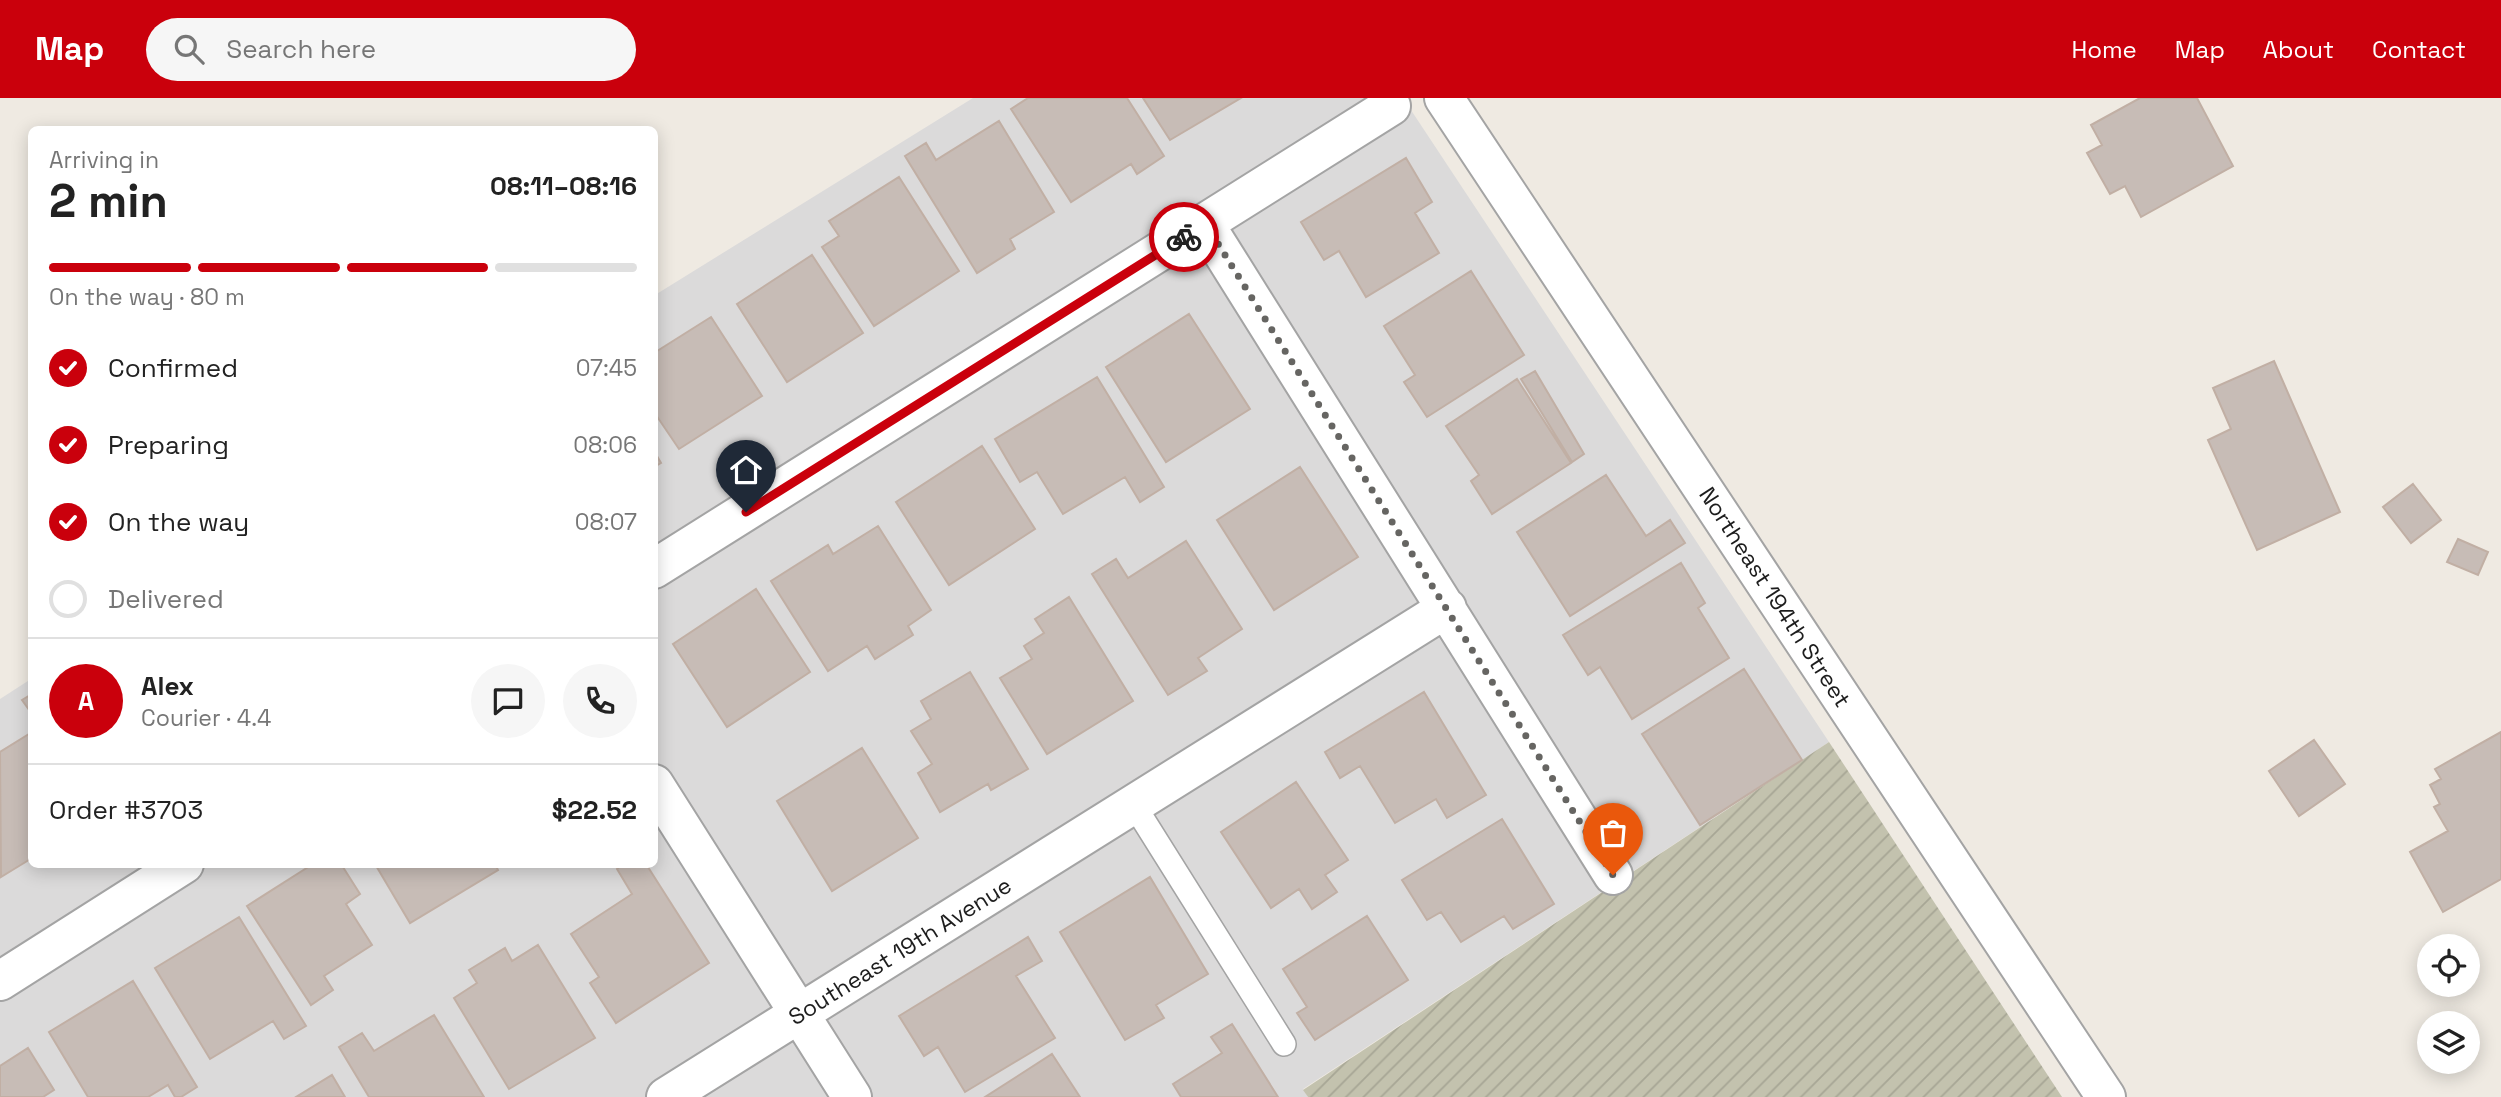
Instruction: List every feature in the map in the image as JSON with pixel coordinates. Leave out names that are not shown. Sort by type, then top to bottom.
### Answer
[{"type":"street","name":"Northeast 194th Street","points":[[1444,98],[2106,1097]]},
{"type":"street","points":[[658,566],[1391,106]]},
{"type":"street","points":[[1205,223],[1613,875]]},
{"type":"street","name":"Southeast 19th Avenue","points":[[666,1097],[1447,608]]},
{"type":"street","points":[[658,791],[852,1097]]},
{"type":"street","points":[[0,981],[178,868]]},
{"type":"lane","points":[[1134,805],[1284,1044]]},
{"type":"shaded area","points":[[973,98],[1403,98],[1829,742],[1303,1089],[1308,1097],[0,1097],[0,699],[28,681],[28,868],[658,868],[658,293]]},
{"type":"shaded area","points":[[1829,742],[2062,1097],[1308,1097],[1303,1090]]},
{"type":"building","points":[[1028,98],[1127,98],[1164,156],[1137,174],[1131,164],[1071,202],[1011,109]]},
{"type":"building","points":[[1143,98],[1241,98],[1170,140]]},
{"type":"building","points":[[2140,98],[2197,98],[2233,166],[2141,217],[2125,186],[2110,194],[2087,153],[2102,145],[2091,125]]},
{"type":"building","points":[[999,121],[1054,212],[1010,239],[1015,249],[977,273],[905,156],[926,143],[936,160]]},
{"type":"building","points":[[1406,158],[1432,202],[1415,213],[1439,253],[1366,297],[1339,251],[1324,260],[1301,222]]},
{"type":"building","points":[[899,177],[959,271],[874,326],[822,247],[839,236],[829,221]]},
{"type":"building","points":[[812,255],[863,333],[787,382],[737,304]]},
{"type":"building","points":[[1471,271],[1524,355],[1427,417],[1404,382],[1415,375],[1384,326]]},
{"type":"building","points":[[1189,314],[1250,409],[1166,462],[1106,367]]},
{"type":"building","points":[[711,317],[762,396],[679,449],[658,418],[658,350]]},
{"type":"building","points":[[2274,361],[2340,512],[2257,550],[2208,440],[2231,429],[2213,388]]},
{"type":"building","points":[[1535,371],[1584,454],[1572,462],[1521,379]]},
{"type":"building","points":[[1097,377],[1164,487],[1140,502],[1125,477],[1063,514],[1037,472],[1020,482],[995,439]]},
{"type":"building","points":[[1517,379],[1571,463],[1492,514],[1471,481],[1479,475],[1446,426]]},
{"type":"building","points":[[982,446],[1035,529],[949,585],[896,502]]},
{"type":"building","points":[[1300,467],[1358,557],[1274,610],[1217,520]]},
{"type":"building","points":[[1606,475],[1646,536],[1670,520],[1685,543],[1570,616],[1517,532]]},
{"type":"building","points":[[2413,484],[2441,520],[2411,543],[2383,507]]},
{"type":"building","points":[[878,526],[931,610],[908,626],[913,635],[875,659],[867,646],[828,671],[771,581],[828,545],[833,554]]},
{"type":"building","points":[[2458,539],[2488,552],[2478,575],[2447,562]]},
{"type":"building","points":[[1186,541],[1242,629],[1198,658],[1207,671],[1168,695],[1092,574],[1116,559],[1128,578]]},
{"type":"building","points":[[1681,563],[1705,603],[1698,608],[1729,658],[1632,719],[1600,667],[1588,675],[1563,635]]},
{"type":"building","points":[[756,589],[810,672],[727,727],[673,644]]},
{"type":"building","points":[[1069,597],[1133,701],[1047,754],[1000,678],[1032,659],[1024,646],[1044,633],[1035,619]]},
{"type":"building","points":[[1744,669],[1802,760],[1700,825],[1642,734]]},
{"type":"building","points":[[970,672],[1028,769],[991,790],[988,784],[940,812],[918,773],[932,764],[911,731],[931,719],[921,701]]},
{"type":"building","points":[[1424,692],[1486,795],[1447,818],[1436,799],[1395,823],[1360,766],[1340,778],[1325,752]]},
{"type":"building","points":[[28,696],[28,708],[22,700]]},
{"type":"building","points":[[2501,732],[2501,879],[2443,912],[2410,852],[2448,831],[2434,807],[2440,804],[2430,785],[2441,779],[2435,769]]},
{"type":"building","points":[[28,735],[28,860],[1,877],[0,752]]},
{"type":"building","points":[[2314,740],[2345,784],[2299,816],[2269,771]]},
{"type":"building","points":[[862,748],[918,838],[832,891],[777,801]]},
{"type":"building","points":[[1296,782],[1348,860],[1325,875],[1337,892],[1312,909],[1299,889],[1271,908],[1221,832]]},
{"type":"building","points":[[1502,819],[1554,904],[1513,929],[1504,916],[1461,942],[1441,912],[1427,920],[1402,880]]},
{"type":"building","points":[[307,868],[344,868],[360,894],[346,904],[372,945],[324,976],[333,990],[311,1005],[247,906]]},
{"type":"building","points":[[377,868],[497,868],[498,870],[410,923]]},
{"type":"building","points":[[649,868],[709,963],[616,1023],[590,983],[599,977],[571,934],[632,894],[617,869]]},
{"type":"building","points":[[1150,877],[1208,974],[1156,1005],[1164,1018],[1125,1040],[1060,932]]},
{"type":"building","points":[[1367,916],[1408,980],[1315,1040],[1297,1013],[1307,1007],[1283,969]]},
{"type":"building","points":[[239,917],[306,1026],[284,1039],[273,1021],[210,1059],[155,968]]},
{"type":"building","points":[[1028,937],[1042,961],[1016,976],[1055,1038],[965,1092],[938,1047],[924,1056],[899,1016]]},
{"type":"building","points":[[538,945],[595,1038],[509,1089],[454,998],[477,983],[469,970],[505,948],[512,961]]},
{"type":"building","points":[[133,981],[197,1087],[181,1097],[175,1097],[168,1085],[148,1097],[88,1097],[49,1032]]},
{"type":"building","points":[[434,1015],[484,1097],[369,1097],[339,1047],[362,1033],[374,1051]]},
{"type":"building","points":[[1232,1024],[1278,1097],[1181,1097],[1173,1084],[1222,1053],[1211,1037]]},
{"type":"building","points":[[28,1048],[54,1090],[43,1097],[0,1097],[0,1066]]},
{"type":"building","points":[[1052,1054],[1080,1097],[985,1097]]},
{"type":"building","points":[[332,1075],[345,1097],[296,1097]]},
{"type":"way so far","points":[[1184,237],[1205,223],[1613,875]]},
{"type":"route","points":[[746,512],[1184,237]]}]
